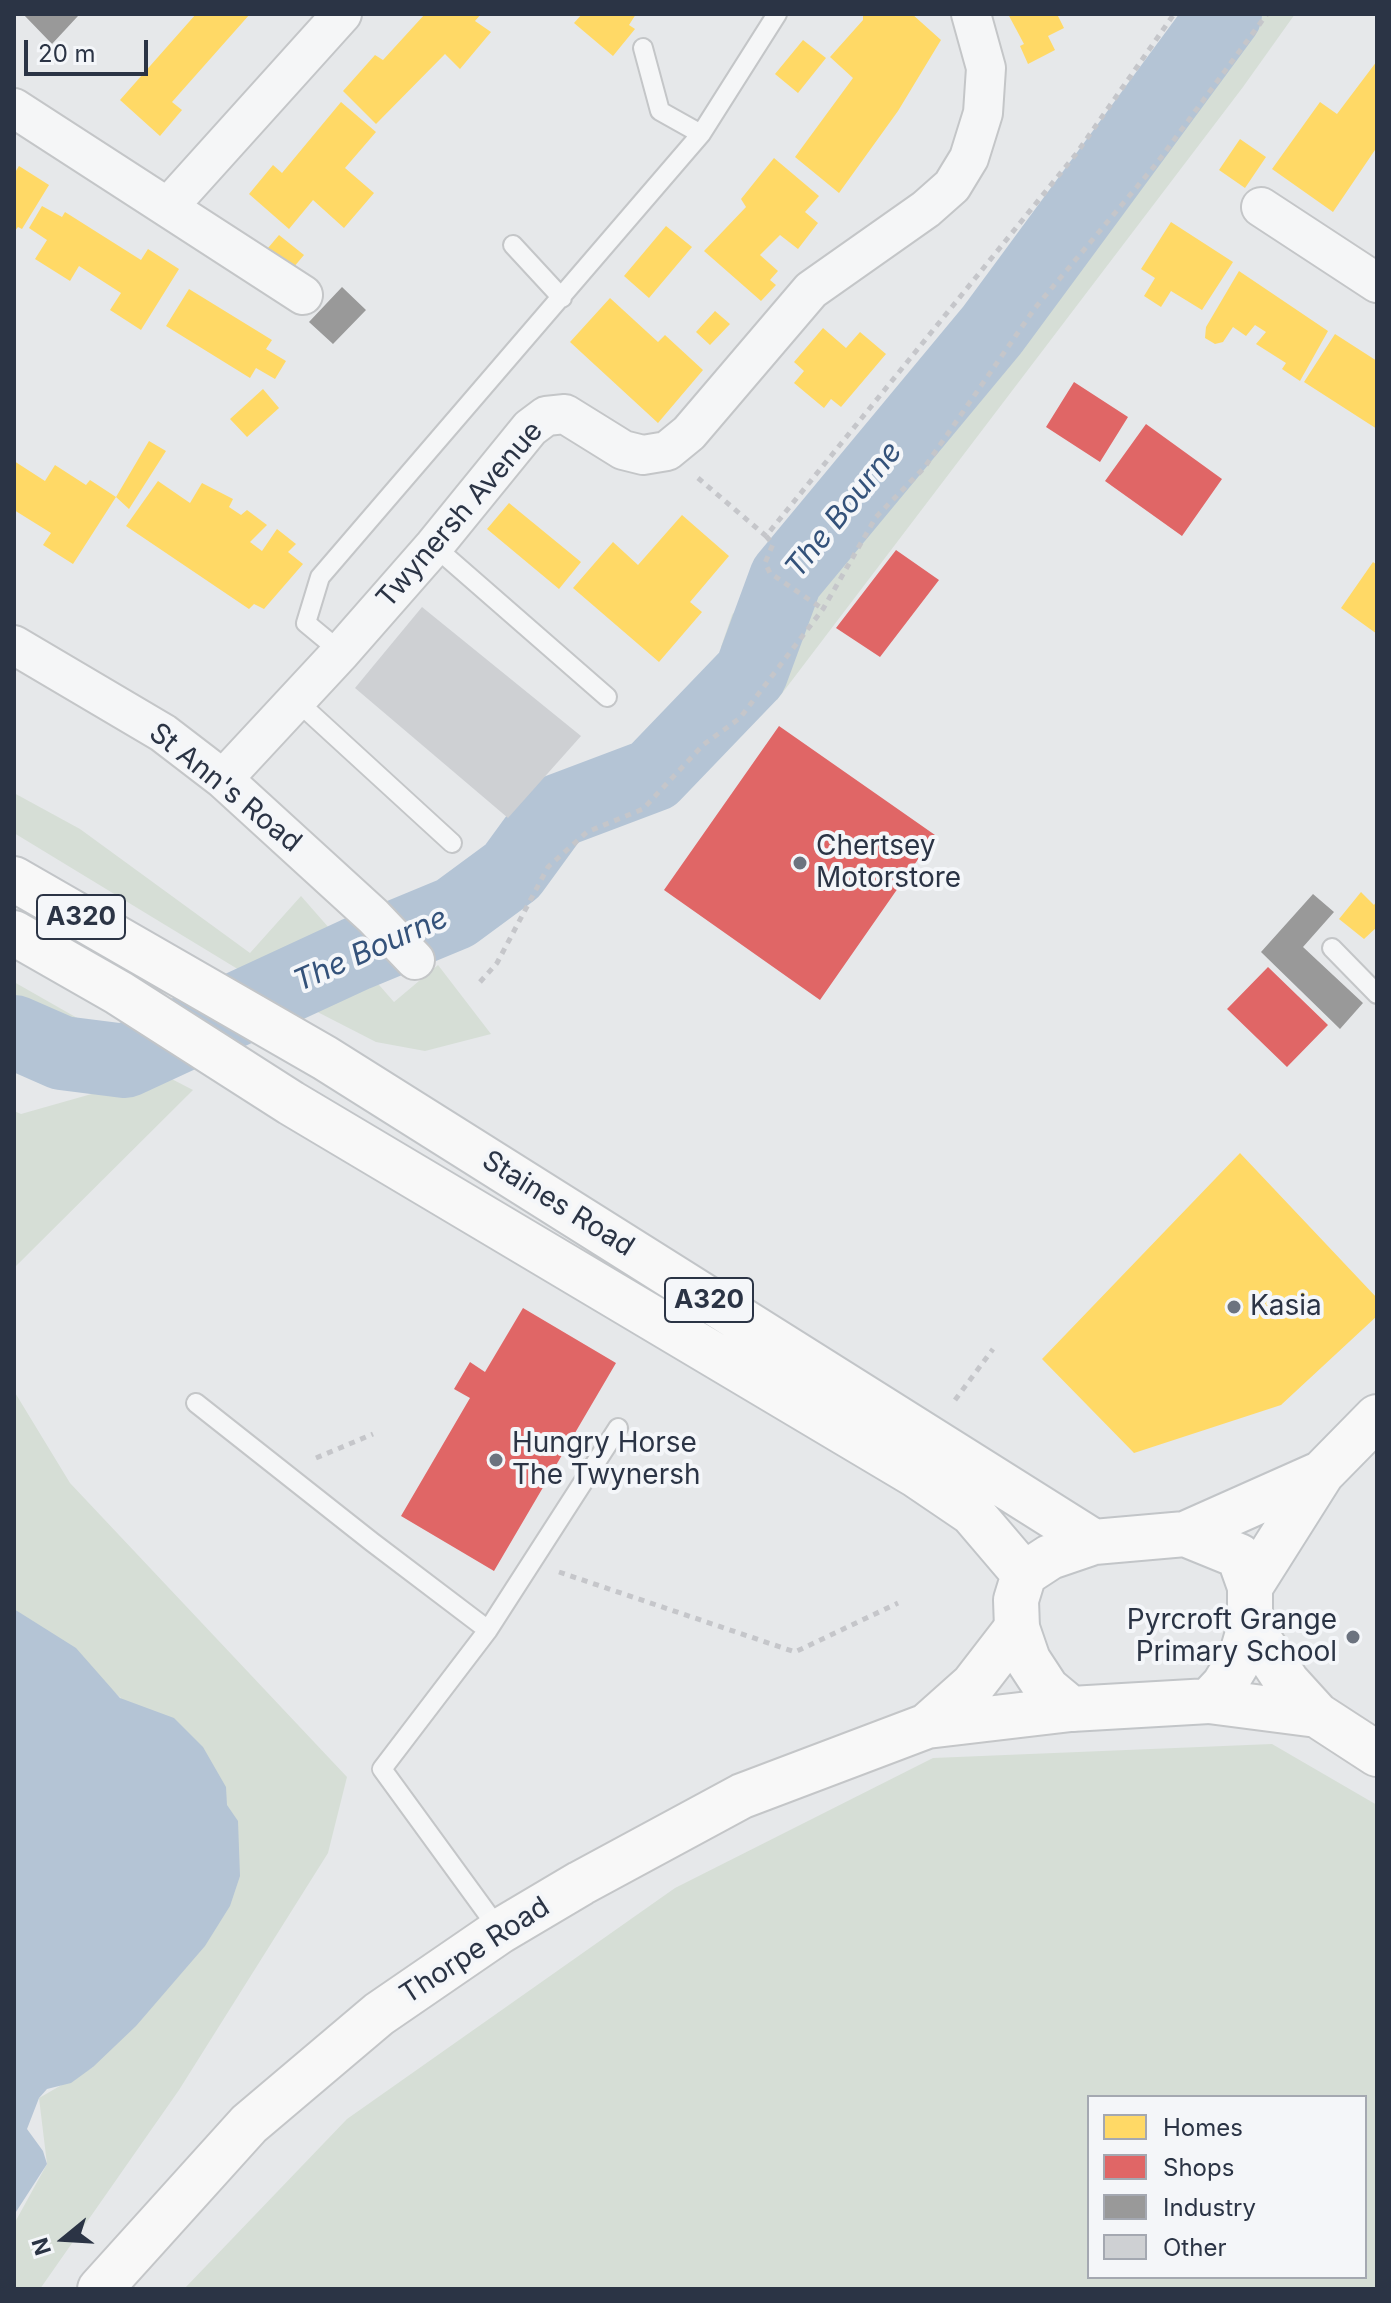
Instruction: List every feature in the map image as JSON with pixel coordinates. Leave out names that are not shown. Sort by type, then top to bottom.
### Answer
[{"type":"main road","name":"Staines Road","points":[[14,879],[325,1058],[1094,1542]]},
{"type":"main road","name":"Staines Road","points":[[14,933],[119,993],[291,1103],[916,1475],[972,1513],[1024,1574]]},
{"type":"main road","points":[[416,1115],[415,1159],[516,1237]]},
{"type":"main road","points":[[1209,1701],[1224,1685],[1241,1657],[1250,1607],[1322,1473],[1377,1417]]},
{"type":"main road","points":[[1317,1715],[1209,1701],[1071,1709],[1047,1689],[1028,1660],[1017,1628],[1016,1600],[1024,1574],[1050,1557],[1094,1542],[1185,1534],[1322,1473]]},
{"type":"main road","points":[[1185,1534],[1239,1556],[1250,1607],[1287,1682],[1317,1715],[1377,1754]]},
{"type":"main road","name":"Thorpe Road","points":[[927,1726],[973,1685],[1017,1628]]},
{"type":"main road","name":"Thorpe Road","points":[[100,2289],[249,2124],[379,2014],[500,1931],[581,1883],[742,1796],[927,1726],[1071,1709]]},
{"type":"street","points":[[168,207],[342,14]]},
{"type":"street","points":[[667,451],[689,433],[811,290],[926,209],[952,186],[969,158],[983,113],[986,68],[971,14]]},
{"type":"street","points":[[14,108],[303,295]]},
{"type":"street","points":[[1261,207],[1371,269]]},
{"type":"street","name":"Twynersh Avenue","points":[[223,779],[297,701],[434,546],[530,428],[546,416],[565,414],[623,450],[643,455],[667,451]]},
{"type":"street","name":"St Ann's Road","points":[[14,645],[163,733],[223,779],[373,916],[415,960]]},
{"type":"lane","points":[[341,652],[306,623],[320,577],[701,134],[777,14]]},
{"type":"lane","points":[[643,48],[660,111],[701,134]]},
{"type":"lane","points":[[513,245],[562,298]]},
{"type":"lane","points":[[434,546],[607,697]]},
{"type":"lane","points":[[297,701],[452,843]]},
{"type":"lane","points":[[1332,948],[1377,994]]},
{"type":"lane","points":[[196,1403],[488,1630]]},
{"type":"lane","points":[[500,1931],[382,1769],[488,1630],[618,1428]]},
{"type":"path","points":[[766,536],[1076,154],[1174,14]]},
{"type":"path","points":[[480,982],[497,963],[548,867],[587,832],[643,809],[703,745],[740,718],[823,609],[876,517],[924,468],[1035,308],[1157,163],[1267,14]]},
{"type":"path","points":[[667,451],[773,544],[765,563],[770,573],[823,609]]},
{"type":"path","points":[[955,1400],[993,1349]]},
{"type":"path","points":[[287,1475],[318,1457],[373,1434]]},
{"type":"path","points":[[532,1562],[795,1652],[898,1603]]},
{"type":"shaded area","points":[[1187,14],[1295,14],[1243,87],[777,700],[721,647],[732,615]]},
{"type":"shaded area","points":[[14,793],[80,829],[250,953],[301,896],[394,1002],[438,965],[491,1034],[425,1051],[376,1042],[259,982],[14,833]]},
{"type":"shaded area","points":[[14,982],[86,1023],[14,1002]]},
{"type":"shaded area","points":[[162,1074],[193,1090],[14,1268],[14,1111],[21,1114]]},
{"type":"shaded area","points":[[14,1391],[70,1483],[347,1777],[328,1853],[179,2090],[40,2289],[14,2289],[14,2224],[47,2164],[39,2098],[93,2067],[121,1698],[14,1609]]},
{"type":"shaded area","points":[[1272,1744],[1377,1805],[1377,2289],[184,2289],[347,2119],[675,1888],[933,1758]]},
{"type":"water","points":[[14,1609],[76,1648],[120,1698],[174,1718],[203,1747],[226,1787],[227,1805],[238,1821],[240,1876],[230,1906],[205,1946],[136,2026],[93,2067],[71,2083],[47,2089],[39,2098],[27,2129],[43,2151],[47,2164],[14,2215]]},
{"type":"building: Homes","points":[[196,14],[250,14],[172,102],[182,110],[160,136],[120,100]]},
{"type":"building: Homes","points":[[425,14],[481,14],[475,21],[491,32],[460,69],[445,54],[376,124],[343,91],[375,55],[383,60]]},
{"type":"building: Homes","points":[[582,14],[636,14],[629,25],[635,29],[613,56],[574,23]]},
{"type":"building: Homes","points":[[863,14],[912,14],[941,40],[898,111],[839,193],[795,157],[853,78],[830,57],[863,20]]},
{"type":"building: Homes","points":[[1008,14],[1057,14],[1064,28],[1048,36],[1055,50],[1028,64],[1020,46],[1024,44]]},
{"type":"building: Homes","points":[[803,40],[826,58],[798,93],[775,74]]},
{"type":"building: Homes","points":[[1377,61],[1377,147],[1333,212],[1272,169],[1320,102],[1337,114]]},
{"type":"building: Homes","points":[[341,102],[376,132],[345,168],[374,193],[344,228],[313,200],[289,229],[249,194],[273,165],[282,173]]},
{"type":"building: Homes","points":[[1240,139],[1266,157],[1245,188],[1219,170]]},
{"type":"building: Homes","points":[[774,158],[819,196],[805,212],[818,223],[798,249],[780,235],[760,255],[778,271],[770,280],[776,285],[761,301],[704,251],[746,207],[741,199]]},
{"type":"building: Homes","points":[[19,166],[49,185],[22,229],[18,227],[14,232],[14,174]]},
{"type":"building: Homes","points":[[42,206],[62,217],[65,212],[141,260],[148,249],[179,269],[141,330],[110,310],[121,293],[79,266],[70,281],[35,259],[47,240],[29,228]]},
{"type":"building: Homes","points":[[1171,222],[1233,262],[1202,310],[1171,291],[1161,307],[1144,296],[1155,278],[1141,269]]},
{"type":"building: Homes","points":[[666,226],[692,247],[649,298],[624,276]]},
{"type":"building: Homes","points":[[279,235],[304,255],[293,268],[268,248]]},
{"type":"building: Homes","points":[[1239,271],[1328,331],[1300,381],[1282,369],[1286,363],[1256,344],[1266,332],[1255,325],[1246,336],[1233,327],[1223,342],[1215,344],[1205,338],[1206,327]]},
{"type":"building: Homes","points":[[189,289],[272,340],[266,349],[286,361],[275,379],[256,368],[250,378],[166,326]]},
{"type":"building: Homes","points":[[610,298],[658,342],[665,335],[703,370],[658,423],[570,342]]},
{"type":"building: Homes","points":[[715,311],[730,324],[710,345],[696,332]]},
{"type":"building: Homes","points":[[823,328],[846,348],[860,332],[886,354],[841,407],[831,399],[824,408],[794,383],[804,371],[794,362]]},
{"type":"building: Homes","points":[[1335,334],[1377,361],[1377,429],[1304,382]]},
{"type":"building: Homes","points":[[263,389],[279,408],[247,437],[230,419]]},
{"type":"building: Homes","points":[[149,441],[166,451],[129,509],[116,497]]},
{"type":"building: Homes","points":[[14,461],[45,481],[55,465],[86,485],[90,480],[116,497],[73,564],[43,545],[51,533],[14,510]]},
{"type":"building: Homes","points":[[158,481],[190,503],[202,483],[233,499],[229,507],[241,515],[247,510],[267,525],[250,542],[262,551],[277,529],[296,544],[288,552],[303,564],[264,609],[254,604],[249,609],[126,526]]},
{"type":"building: Homes","points":[[509,503],[581,562],[559,589],[487,529]]},
{"type":"building: Homes","points":[[682,515],[729,556],[690,602],[702,612],[659,662],[573,588],[613,542],[638,565]]},
{"type":"building: Homes","points":[[1373,562],[1377,565],[1377,634],[1341,608]]},
{"type":"building: Homes","points":[[1361,892],[1374,905],[1377,900],[1377,927],[1364,939],[1339,919]]},
{"type":"building: Homes","name":"Kasia","points":[[1240,1153],[1377,1298],[1377,1316],[1281,1405],[1134,1453],[1042,1359]]},
{"type":"building: Shops","points":[[1074,382],[1128,417],[1100,462],[1046,427]]},
{"type":"building: Shops","points":[[1146,424],[1222,479],[1182,536],[1105,481]]},
{"type":"building: Shops","points":[[896,550],[939,580],[880,657],[836,628]]},
{"type":"building: Shops","name":"Chertsey Motorstore","points":[[779,726],[935,835],[820,1000],[664,890]]},
{"type":"building: Shops","points":[[1268,967],[1328,1025],[1287,1067],[1227,1009]]},
{"type":"building: Shops","name":"Hungry Horse The Twynersh","points":[[523,1308],[616,1363],[494,1571],[401,1516],[470,1398],[454,1389],[470,1362],[485,1372]]},
{"type":"building: Industry","points":[[23,14],[76,14],[78,16],[52,44]]},
{"type":"building: Industry","points":[[342,287],[366,310],[333,344],[309,322]]},
{"type":"building: Industry","points":[[1313,894],[1334,912],[1303,947],[1363,1003],[1340,1029],[1261,952]]},
{"type":"building: Other","points":[[422,607],[581,736],[508,818],[355,688]]},
{"type":"waterway","name":"The Bourne","points":[[14,1032],[62,1053],[125,1061],[356,954],[455,913],[512,871],[555,812],[653,775],[751,673],[786,578],[992,330],[1225,14]]},
{"type":"place","name":"Chertsey Motorstore","points":[[800,863]]},
{"type":"place","name":"Kasia","points":[[1234,1307]]},
{"type":"place","name":"Hungry Horse The Twynersh","points":[[496,1460]]},
{"type":"place","name":"Pyrcroft Grange Primary School","points":[[1353,1637]]}]
